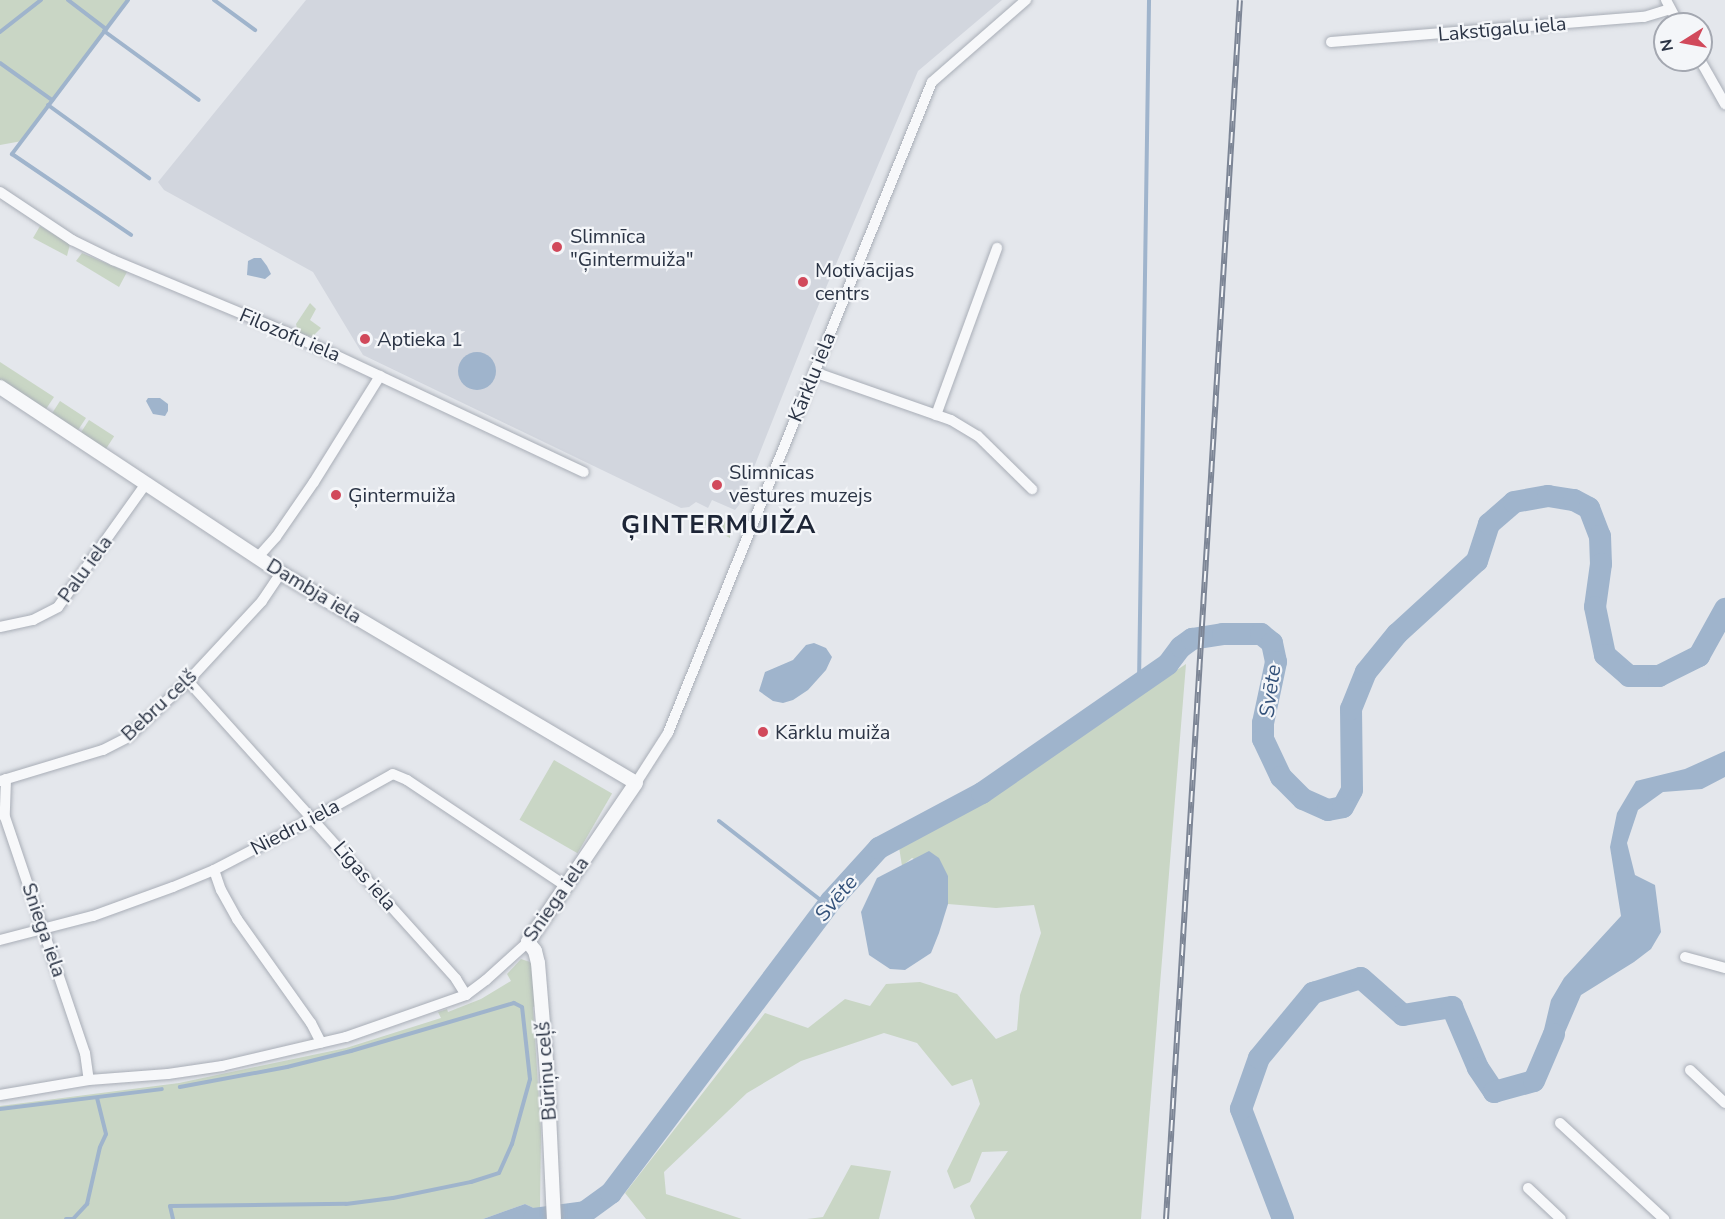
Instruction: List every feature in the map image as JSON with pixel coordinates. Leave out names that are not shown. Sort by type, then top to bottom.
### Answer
[{"type":"street","name":"Kārklu iela","points":[[636,783],[668,733],[932,82],[1026,0]]},
{"type":"street","name":"Lakstīgalu iela","points":[[1331,42],[1644,17],[1668,4]]},
{"type":"street","points":[[1707,72],[1725,104]]},
{"type":"street","name":"Filozofu iela","points":[[0,192],[72,240],[113,260],[286,332],[584,472]]},
{"type":"street","points":[[936,415],[997,248]]},
{"type":"street","points":[[814,372],[936,415],[978,436],[1032,489]]},
{"type":"street","points":[[258,557],[276,537],[315,482],[380,376]]},
{"type":"street","name":"Dambja iela","points":[[0,387],[147,482],[281,573],[636,783]]},
{"type":"street","name":"Palu iela","points":[[1,624],[33,620],[58,607],[147,482]]},
{"type":"street","name":"Bebru ceļš","points":[[3,780],[116,744],[140,728],[188,681],[262,601],[281,573]]},
{"type":"street","name":"Līgas iela","points":[[188,681],[314,818],[456,979],[465,995]]},
{"type":"street","name":"Niedru iela","points":[[0,940],[137,902],[214,870],[393,774],[407,780],[566,886]]},
{"type":"street","name":"Sniega iela","points":[[3,780],[5,817],[85,1053],[89,1080]]},
{"type":"street","name":"Sniega iela","points":[[0,1095],[89,1080],[168,1074],[222,1066],[321,1043],[465,995],[486,980],[528,942],[636,783]]},
{"type":"street","points":[[214,870],[221,890],[237,919],[311,1023],[321,1043]]},
{"type":"street","name":"Būriņu ceļš","points":[[528,942],[535,951],[538,963],[547,1072],[554,1219]]},
{"type":"street","points":[[1685,957],[1725,968]]},
{"type":"street","points":[[1690,1070],[1725,1103]]},
{"type":"street","points":[[1560,1123],[1664,1219]]},
{"type":"street","points":[[1528,1188],[1561,1219]]},
{"type":"shaded area","name":"Slimnīca \"Ģintermuiža\"","points":[[306,0],[1002,0],[918,71],[735,510],[712,500],[708,508],[696,502],[689,507],[681,508],[363,355],[313,272],[164,190],[158,182]]},
{"type":"green space","points":[[0,0],[128,0],[22,141],[0,145]]},
{"type":"green space","points":[[40,226],[70,244],[67,256],[33,238]]},
{"type":"green space","points":[[82,253],[127,272],[119,287],[76,261]]},
{"type":"green space","points":[[310,303],[316,309],[310,320],[321,328],[312,337],[298,332],[296,324]]},
{"type":"green space","points":[[0,362],[54,397],[46,409],[0,381]]},
{"type":"green space","points":[[60,401],[86,418],[77,431],[51,414]]},
{"type":"green space","points":[[89,420],[114,436],[105,451],[80,434]]},
{"type":"green space","points":[[709,515],[715,515],[726,521],[730,526],[730,538],[699,522]]},
{"type":"green space","points":[[1186,664],[1141,1219],[975,1219],[970,1206],[1008,1151],[982,1152],[970,1182],[954,1189],[947,1171],[980,1104],[972,1079],[952,1086],[917,1043],[884,1033],[801,1061],[747,1093],[664,1172],[666,1194],[742,1219],[646,1219],[625,1193],[765,1013],[808,1028],[845,999],[870,1006],[886,984],[920,982],[957,994],[996,1039],[1017,1030],[1020,995],[1041,933],[1034,905],[996,908],[948,904],[948,876],[912,858],[902,866],[899,847],[943,823]]},
{"type":"green space","points":[[554,760],[612,794],[578,853],[520,820]]},
{"type":"green space","points":[[521,959],[530,962],[533,969],[536,1006],[533,1007],[541,1132],[540,1211],[525,1204],[483,1219],[0,1219],[0,1106],[179,1083],[346,1048],[441,1018],[438,1012],[447,1009],[448,1012],[481,999],[511,981],[507,974]]},
{"type":"green space","points":[[851,1165],[891,1171],[879,1219],[807,1219],[823,1217]]},
{"type":"water","points":[[261,258],[267,266],[271,274],[265,279],[247,275],[248,261]]},
{"type":"water","points":[[477,352],[491,357],[496,371],[491,385],[477,390],[463,385],[458,371],[463,357]]},
{"type":"water","points":[[148,398],[160,398],[168,404],[165,416],[153,414],[146,401]]},
{"type":"water","points":[[814,643],[826,648],[832,657],[826,670],[808,690],[793,700],[783,703],[773,701],[759,691],[765,672],[793,660],[806,645]]},
{"type":"water","points":[[1725,751],[1725,777],[1702,789],[1663,792],[1638,810],[1627,843],[1635,875],[1655,885],[1661,932],[1651,949],[1581,995],[1550,1067],[1537,1059],[1551,1000],[1564,978],[1621,916],[1610,847],[1617,813],[1636,781],[1685,769]]},
{"type":"water","points":[[929,851],[939,858],[948,876],[948,904],[939,933],[931,953],[905,970],[890,969],[869,955],[861,912],[877,878]]},
{"type":"water","points":[[525,1204],[540,1211],[541,1219],[483,1219]]},
{"type":"waterway","points":[[0,32],[41,0]]},
{"type":"waterway","points":[[68,0],[106,29]]},
{"type":"waterway","points":[[128,0],[12,154],[131,235]]},
{"type":"waterway","points":[[214,0],[255,30]]},
{"type":"waterway","points":[[1139,684],[1149,0]]},
{"type":"waterway","points":[[104,31],[199,100]]},
{"type":"waterway","points":[[0,63],[52,100]]},
{"type":"waterway","points":[[48,105],[149,178]]},
{"type":"waterway","name":"Svēte","points":[[534,1219],[585,1212],[611,1193],[831,901],[879,848],[982,793],[1168,664],[1181,647],[1192,639],[1223,634],[1261,634],[1272,643],[1276,662],[1263,723],[1263,739],[1281,777],[1303,799],[1328,810],[1343,807],[1352,790],[1351,709],[1366,672],[1397,634],[1477,561],[1489,524],[1514,502],[1548,496],[1574,500],[1589,508],[1600,536],[1601,564],[1595,607],[1605,655],[1629,676],[1659,676],[1699,656],[1725,609]]},
{"type":"waterway","points":[[719,821],[828,906]]},
{"type":"waterway","name":"Svēte","points":[[1283,1219],[1241,1109],[1259,1058],[1313,993],[1361,978],[1403,1015],[1452,1007],[1478,1068],[1494,1092],[1534,1081],[1554,1034]]},
{"type":"waterway","points":[[173,1219],[170,1206],[346,1204],[393,1198],[471,1182],[499,1173],[512,1144],[530,1079],[522,1007],[514,1003],[351,1051],[287,1067],[180,1087]]},
{"type":"waterway","points":[[0,1109],[162,1089]]},
{"type":"waterway","points":[[66,1219],[73,1219],[87,1204],[100,1147],[106,1134],[97,1098]]},
{"type":"railway","points":[[1166,1219],[1240,0]]},
{"type":"place","name":"Slimnīca \"Ģintermuiža\"","points":[[557,247]]},
{"type":"place","name":"Motivācijas centrs","points":[[803,282]]},
{"type":"place","name":"Aptieka 1","points":[[365,339]]},
{"type":"place","name":"Slimnīcas vēstures muzejs","points":[[717,485]]},
{"type":"place","name":"Ģintermuiža","points":[[336,495]]},
{"type":"place","name":"Kārklu muiža","points":[[763,732]]},
{"type":"district","name":"ĢINTERMUIŽA","points":[[719,525]]}]
